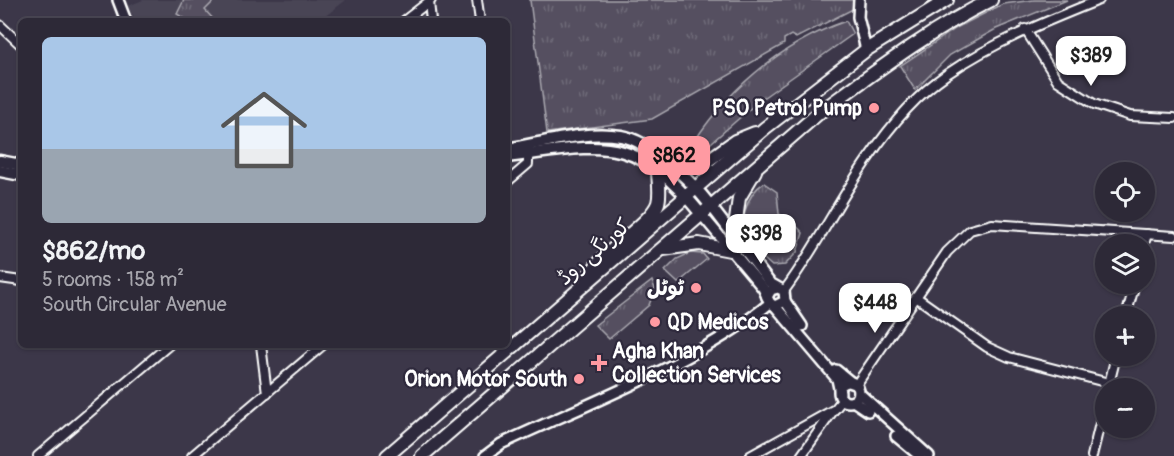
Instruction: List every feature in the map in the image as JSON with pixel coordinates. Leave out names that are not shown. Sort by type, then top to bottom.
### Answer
[{"type":"main road","name":"کورنگی روڈ","points":[[387,456],[765,128],[866,51],[947,0]]},
{"type":"main road","points":[[734,235],[739,198],[755,170],[820,112],[865,79],[968,11],[991,0]]},
{"type":"main road","points":[[664,167],[703,165],[735,141],[765,128]]},
{"type":"main road","points":[[510,148],[591,135],[621,136],[644,146],[687,197],[706,210]]},
{"type":"main road","points":[[510,157],[607,147],[627,152],[664,167],[697,188],[706,210]]},
{"type":"main road","points":[[0,161],[18,164]]},
{"type":"main road","points":[[583,287],[594,266],[654,211],[664,167]]},
{"type":"main road","name":"کورنگی روڈ","points":[[422,456],[662,249],[744,175],[755,170]]},
{"type":"main road","points":[[0,171],[18,174]]},
{"type":"main road","points":[[662,249],[699,244],[730,250]]},
{"type":"street","points":[[118,0],[125,18]]},
{"type":"street","points":[[477,0],[480,18]]},
{"type":"street","points":[[485,456],[501,444],[653,373],[723,336],[771,302],[782,293],[806,262],[831,216],[868,159],[906,111],[946,74],[1025,29],[1099,0]]},
{"type":"street","points":[[408,18],[430,1]]},
{"type":"street","points":[[430,1],[431,18]]},
{"type":"street","points":[[860,1],[858,17],[866,51]]},
{"type":"street","points":[[0,25],[18,42]]},
{"type":"street","points":[[1025,29],[1058,81],[1094,104],[1130,116],[1174,118]]},
{"type":"street","points":[[510,179],[528,164],[528,155]]},
{"type":"street","points":[[706,210],[734,235],[770,283],[782,293],[850,392],[930,456]]},
{"type":"street","points":[[706,210],[730,250],[837,379],[920,456]]},
{"type":"street","points":[[801,456],[850,392],[953,246],[980,226],[992,224],[1147,234]]},
{"type":"street","points":[[1155,235],[1174,236]]},
{"type":"street","points":[[0,278],[18,281]]},
{"type":"street","points":[[771,302],[771,290],[782,293]]},
{"type":"street","points":[[916,297],[967,335],[994,350],[1009,357],[1095,382]]},
{"type":"street","points":[[38,456],[166,348]]},
{"type":"street","points":[[261,348],[267,393]]},
{"type":"street","points":[[310,348],[311,355]]},
{"type":"street","points":[[192,456],[319,348]]},
{"type":"street","points":[[750,456],[835,409]]},
{"type":"street","points":[[1092,456],[1096,438]]},
{"type":"shaded area","points":[[143,0],[346,0],[323,18],[134,18],[128,6]]},
{"type":"green space","points":[[184,0],[215,0],[205,10],[212,18],[184,18],[177,14]]},
{"type":"green space","points":[[530,0],[854,0],[853,9],[796,38],[791,35],[784,39],[784,44],[652,119],[547,133]]},
{"type":"green space","points":[[1034,0],[1067,0],[996,29],[950,55],[915,90],[900,66],[958,27],[1003,4]]},
{"type":"green space","points":[[846,21],[853,34],[760,100],[704,149],[687,153],[718,110],[755,73],[798,43]]},
{"type":"green space","points":[[764,183],[777,192],[779,214],[793,222],[803,233],[797,252],[785,265],[772,266],[753,249],[745,235],[744,218],[749,201]]},
{"type":"green space","points":[[690,253],[703,254],[707,259],[678,283],[665,271],[677,259]]},
{"type":"green space","points":[[652,281],[655,289],[649,305],[609,339],[595,325]]},
{"type":"place","name":"PSO Petrol Pump","points":[[874,108]]},
{"type":"place","name":"ٹوٹل","points":[[696,288]]},
{"type":"place","name":"QD Medicos","points":[[655,322]]},
{"type":"place","name":"Agha Khan Collection Services","points":[[599,363]]},
{"type":"place","name":"Orion Motor South","points":[[579,379]]}]
